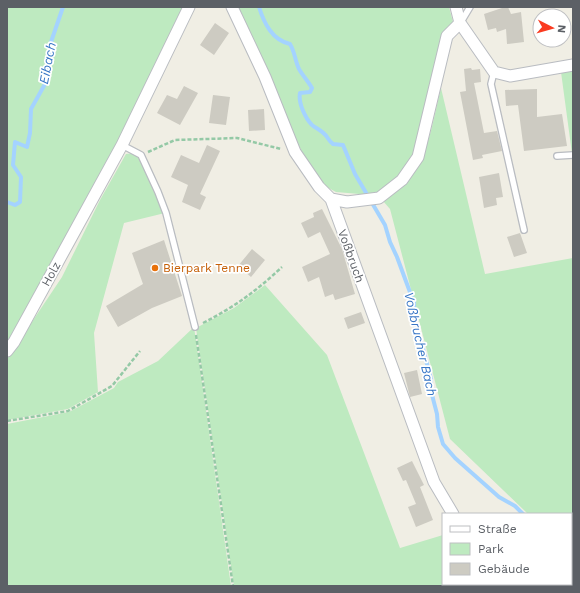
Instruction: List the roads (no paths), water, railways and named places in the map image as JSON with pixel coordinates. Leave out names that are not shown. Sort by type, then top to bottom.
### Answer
[{"type":"street","points":[[122,144],[189,7]]},
{"type":"street","name":"Voßbruch","points":[[232,7],[265,77],[295,152],[319,187],[331,199],[434,482],[452,513]]},
{"type":"street","points":[[456,7],[460,23],[494,72],[510,76],[573,65]]},
{"type":"street","points":[[331,199],[347,202],[379,198],[402,180],[418,157],[448,36],[460,23]]},
{"type":"street","name":"Holz","points":[[7,351],[14,342],[122,144]]},
{"type":"lane","points":[[460,23],[470,7]]},
{"type":"lane","points":[[494,72],[491,84],[524,230]]},
{"type":"lane","points":[[122,144],[141,155],[166,213],[195,327]]},
{"type":"lane","points":[[557,156],[573,155]]},
{"type":"waterway","name":"Eibach","points":[[7,202],[15,205],[20,202],[21,177],[13,165],[15,142],[27,147],[30,133],[31,109],[45,84],[51,42],[63,7]]},
{"type":"waterway","name":"Voßbrucher Bach","points":[[259,7],[266,25],[274,35],[278,39],[290,44],[299,69],[312,88],[310,92],[300,93],[301,105],[307,118],[312,125],[324,133],[333,144],[343,145],[355,174],[385,225],[390,242],[414,303],[414,324],[422,345],[431,379],[431,391],[443,444],[455,458],[499,497],[515,506],[522,513]]},
{"type":"place","name":"Bierpark Tenne","points":[[155,268]]}]
